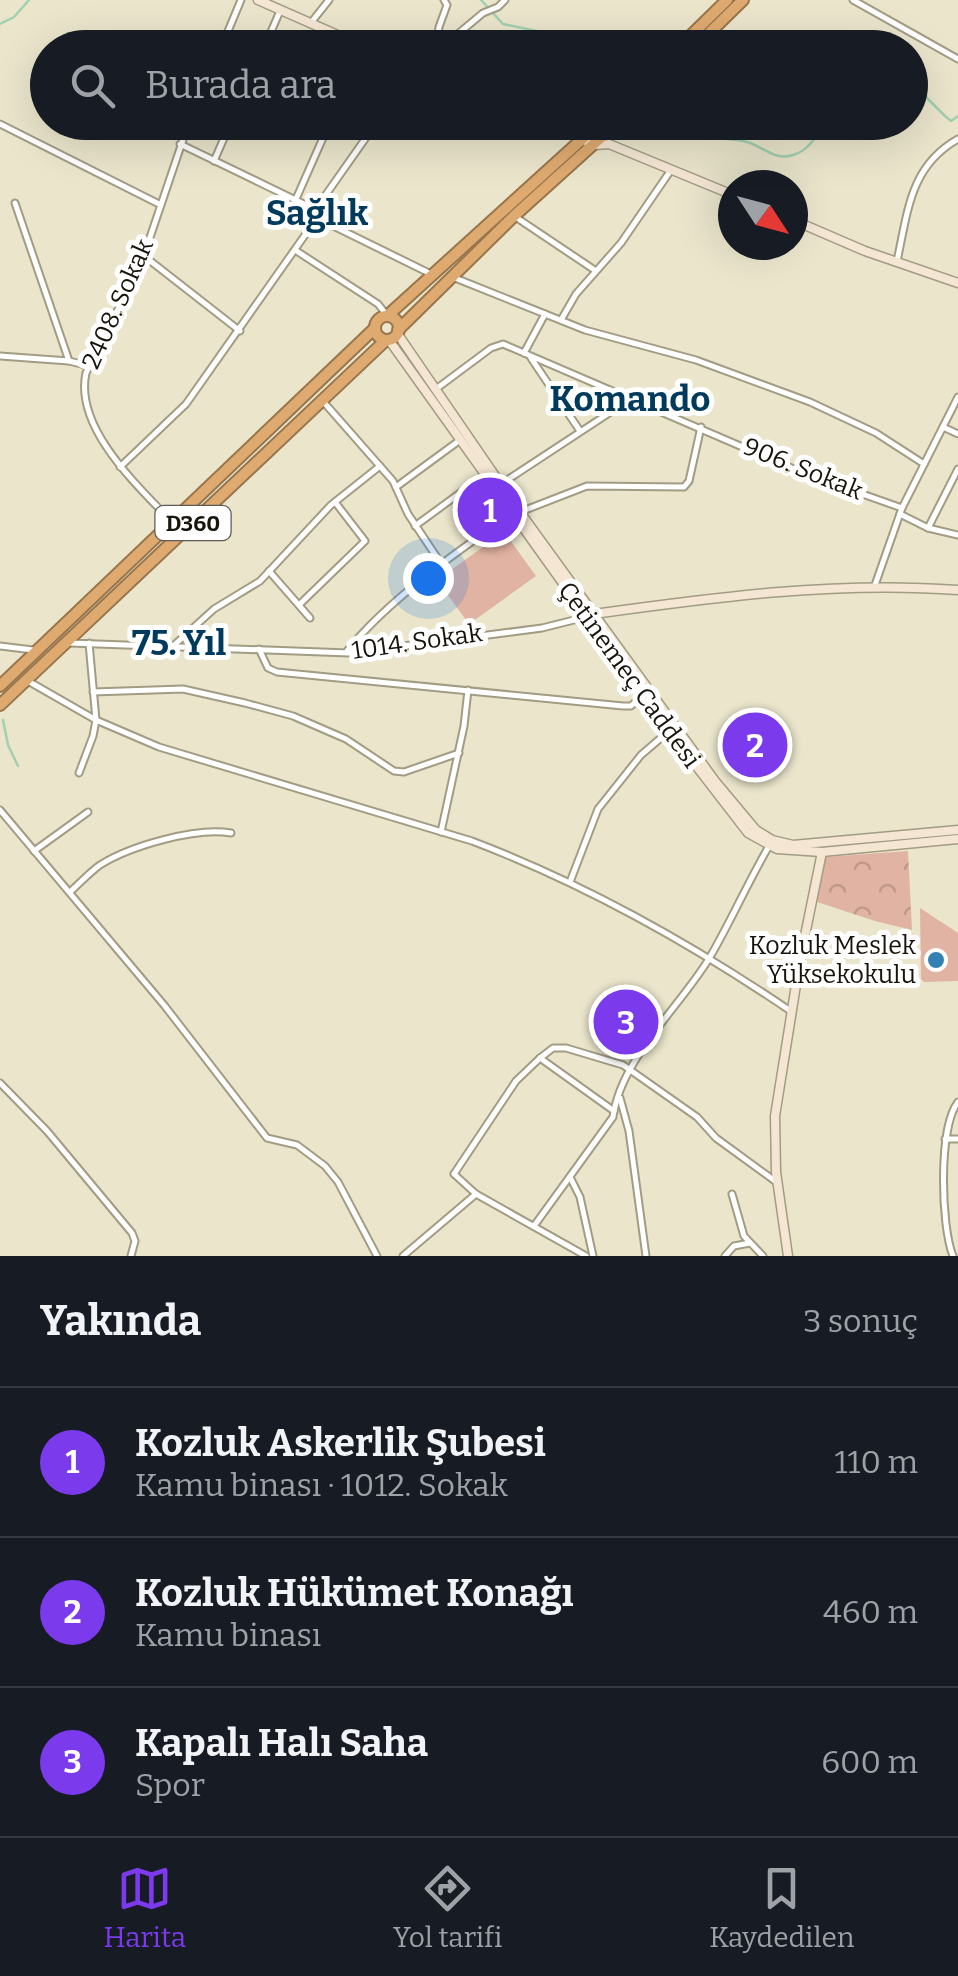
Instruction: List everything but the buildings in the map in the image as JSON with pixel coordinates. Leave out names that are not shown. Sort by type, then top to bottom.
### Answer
[{"type":"highway","points":[[696,30],[727,0]]},
{"type":"highway","points":[[712,30],[743,0]]},
{"type":"highway","points":[[387,316],[396,320],[393,336],[377,336],[374,328],[378,320],[434,276],[582,140]]},
{"type":"highway","name":"D360","points":[[0,705],[321,399],[393,336],[514,216],[600,140]]},
{"type":"highway","name":"D360","points":[[0,686],[374,328]]},
{"type":"main road","points":[[258,0],[324,30]]},
{"type":"main road","points":[[582,140],[595,145],[610,144],[718,190]]},
{"type":"main road","points":[[808,227],[865,252],[958,283]]},
{"type":"main road","name":"Çetinemeç Caddesi","points":[[393,336],[436,389],[517,512]]},
{"type":"main road","name":"Çetinemeç Caddesi","points":[[393,336],[460,440],[748,823],[764,836],[793,845],[958,830]]},
{"type":"main road","points":[[590,615],[826,586],[958,590]]},
{"type":"main road","name":"Çetinemeç Caddesi","points":[[590,615],[642,694],[742,827],[768,846]]},
{"type":"main road","points":[[768,846],[822,852],[958,839]]},
{"type":"main road","points":[[788,1256],[778,1183],[775,1116],[822,852]]},
{"type":"street","points":[[228,30],[241,0]]},
{"type":"street","points":[[310,24],[329,0]]},
{"type":"street","points":[[438,30],[444,0]]},
{"type":"street","points":[[463,30],[505,0]]},
{"type":"street","points":[[852,0],[865,3],[910,30]]},
{"type":"street","points":[[272,30],[280,12]]},
{"type":"street","points":[[928,41],[958,59]]},
{"type":"street","points":[[0,124],[30,139]]},
{"type":"street","points":[[897,261],[909,208],[928,160],[958,139]]},
{"type":"street","points":[[32,140],[159,204]]},
{"type":"street","name":"2408. Sokak","points":[[172,522],[120,467],[104,444],[83,384],[144,255],[182,140]]},
{"type":"street","points":[[214,161],[224,140]]},
{"type":"street","points":[[296,200],[322,140]]},
{"type":"street","points":[[120,467],[186,404],[295,250],[365,140]]},
{"type":"street","points":[[180,144],[310,206],[315,216],[434,276]]},
{"type":"street","points":[[561,320],[576,294],[621,243],[671,170]]},
{"type":"street","points":[[15,203],[68,361]]},
{"type":"street","points":[[514,216],[596,271]]},
{"type":"street","points":[[295,250],[378,304],[387,316]]},
{"type":"street","points":[[144,255],[240,331]]},
{"type":"street","points":[[452,276],[561,320],[696,360],[796,396],[876,433],[924,464]]},
{"type":"street","points":[[545,314],[527,354],[580,431]]},
{"type":"street","name":"906. Sokak","points":[[436,389],[503,344],[901,511],[928,528],[958,535]]},
{"type":"street","points":[[0,356],[89,366]]},
{"type":"street","points":[[875,586],[901,511],[958,396]]},
{"type":"street","points":[[500,484],[632,398]]},
{"type":"street","points":[[321,399],[380,466],[442,565]]},
{"type":"street","points":[[346,653],[442,565],[517,512],[587,486],[684,487],[701,427]]},
{"type":"street","points":[[942,427],[958,434]]},
{"type":"street","points":[[396,488],[460,440]]},
{"type":"street","points":[[172,647],[214,609],[260,581],[335,502],[380,466]]},
{"type":"street","points":[[928,528],[958,469]]},
{"type":"street","points":[[415,526],[486,474]]},
{"type":"street","points":[[300,604],[365,541],[335,502]]},
{"type":"street","points":[[269,572],[310,618]]},
{"type":"street","name":"1014. Sokak","points":[[67,643],[346,653],[542,628],[590,615]]},
{"type":"street","points":[[79,773],[96,720],[89,643]]},
{"type":"street","points":[[0,646],[36,650]]},
{"type":"street","points":[[259,649],[268,668],[277,672],[328,679],[623,706],[630,706],[642,694]]},
{"type":"street","points":[[26,680],[96,720],[159,747],[512,856],[570,882],[710,958],[792,1012]]},
{"type":"street","points":[[93,692],[183,689],[292,716],[346,739],[394,771],[404,772],[458,752]]},
{"type":"street","points":[[441,832],[468,690]]},
{"type":"street","points":[[570,882],[598,809],[641,755],[669,731]]},
{"type":"street","points":[[0,810],[164,1005],[268,1138],[297,1145],[325,1166],[338,1182],[377,1256]]},
{"type":"street","points":[[34,851],[88,812]]},
{"type":"street","points":[[70,893],[100,865],[127,852],[208,832],[231,833]]},
{"type":"street","points":[[534,1226],[614,1111],[631,1070],[710,958],[768,846]]},
{"type":"street","points":[[589,1256],[476,1194],[458,1179],[455,1170],[516,1081],[553,1048],[566,1048],[631,1070],[778,1183]]},
{"type":"street","points":[[540,1058],[614,1111]]},
{"type":"street","points":[[0,1083],[46,1130],[132,1232],[136,1241],[131,1256]]},
{"type":"street","points":[[619,1095],[629,1131],[646,1256]]},
{"type":"street","points":[[954,1256],[947,1234],[945,1130],[958,1102]]},
{"type":"street","points":[[945,1139],[958,1139]]},
{"type":"street","points":[[570,1177],[580,1196],[589,1256]]},
{"type":"street","points":[[403,1256],[476,1194]]},
{"type":"street","points":[[732,1194],[744,1236],[763,1256]]},
{"type":"street","points":[[725,1256],[734,1246],[750,1242]]},
{"type":"green space","points":[[504,532],[536,576],[469,624],[437,580]]},
{"type":"green space","points":[[908,851],[912,930],[817,902],[825,857]]},
{"type":"green space","points":[[920,908],[958,933],[958,981],[921,979]]},
{"type":"waterway","points":[[0,24],[14,17],[29,0]]},
{"type":"waterway","points":[[481,0],[503,24],[532,30]]},
{"type":"waterway","points":[[928,99],[951,121],[958,116]]},
{"type":"waterway","points":[[737,140],[787,156],[798,153],[813,140]]},
{"type":"waterway","points":[[3,720],[18,766]]},
{"type":"place","name":"Kozluk Askerlik Şubesi","points":[[490,510]]},
{"type":"place","name":"Kozluk Hükümet Konağı","points":[[755,745]]},
{"type":"place","name":"Kozluk Meslek Yüksekokulu","points":[[936,960]]},
{"type":"place","name":"Kapalı Halı Saha","points":[[626,1022]]},
{"type":"district","name":"Sağlık","points":[[317,213]]},
{"type":"district","name":"Komando","points":[[630,399]]},
{"type":"district","name":"75. Yıl","points":[[179,643]]}]
